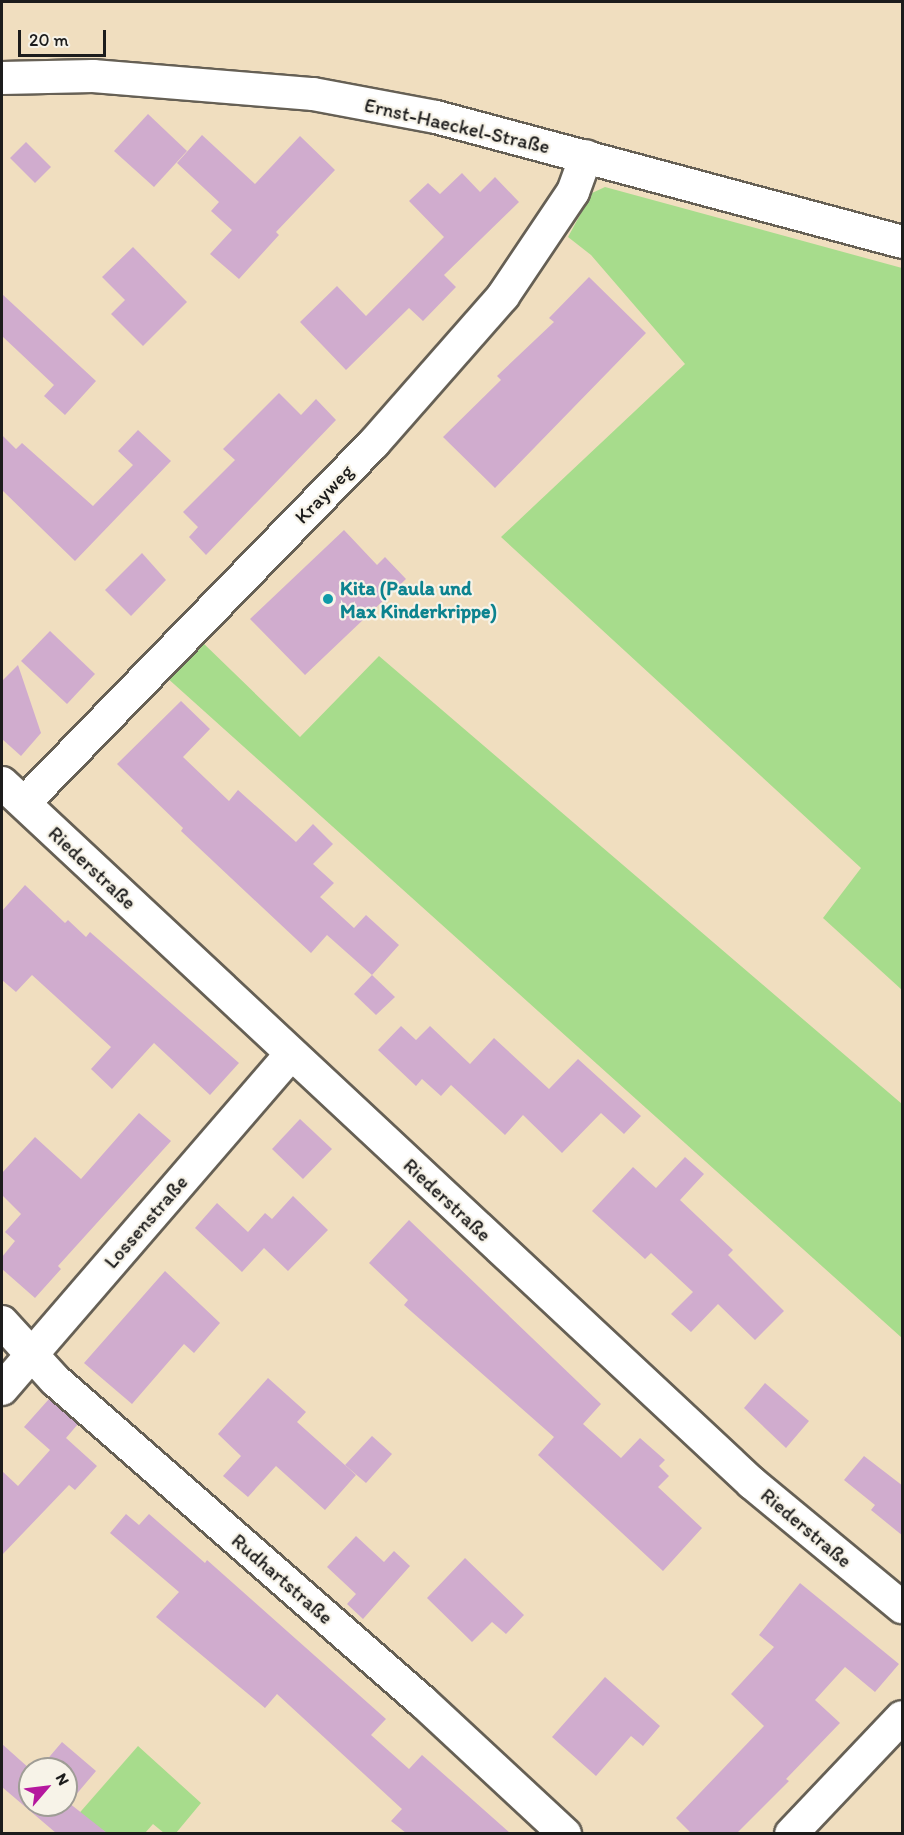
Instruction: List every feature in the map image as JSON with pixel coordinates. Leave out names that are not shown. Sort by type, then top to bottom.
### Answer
[{"type":"street","name":"Ernst-Haeckel-Straße","points":[[2,78],[93,76],[313,94],[436,117],[903,242]]},
{"type":"street","name":"Krayweg","points":[[13,793],[374,443],[503,296],[573,192],[586,156]]},
{"type":"street","name":"Riederstraße","points":[[13,793],[290,1055],[752,1483],[903,1607]]},
{"type":"street","name":"Lossenstraße","points":[[2,1389],[290,1055]]},
{"type":"street","name":"Rudhartstraße","points":[[2,1322],[33,1353],[55,1380],[423,1702],[565,1833]]},
{"type":"street","points":[[791,1833],[903,1718]]},
{"type":"green space","points":[[605,187],[902,268],[902,990],[823,918],[861,868],[501,537],[685,364],[591,255],[568,237],[592,193]]},
{"type":"green space","points":[[200,640],[300,737],[379,656],[902,1104],[902,1338],[165,676]]},
{"type":"green space","points":[[138,1746],[201,1803],[176,1833],[164,1833],[153,1824],[145,1833],[107,1833],[101,1829],[97,1833],[61,1834]]},
{"type":"building","points":[[148,114],[187,151],[154,187],[114,151]]},
{"type":"building","points":[[202,135],[255,184],[300,136],[335,170],[276,232],[279,235],[239,279],[210,254],[232,230],[211,211],[219,202],[177,163]]},
{"type":"building","points":[[26,142],[51,167],[35,183],[10,158]]},
{"type":"building","points":[[462,173],[480,192],[495,177],[519,202],[444,275],[456,287],[423,321],[409,308],[346,370],[300,322],[337,286],[366,316],[444,237],[409,201],[428,183],[440,194]]},
{"type":"building","points":[[133,247],[187,302],[143,346],[111,314],[125,300],[102,277]]},
{"type":"building","points":[[589,277],[646,333],[495,488],[443,437],[501,380],[497,376],[554,322],[549,318]]},
{"type":"building","points":[[2,294],[96,381],[65,415],[44,396],[54,385],[2,336]]},
{"type":"building","points":[[279,393],[301,415],[316,399],[336,420],[206,555],[189,537],[198,527],[183,512],[235,460],[223,449]]},
{"type":"building","points":[[138,430],[171,461],[75,561],[2,490],[2,435],[16,449],[22,443],[93,506],[133,465],[118,451]]},
{"type":"building","name":"Kita (Paula und Max Kinderkrippe)","points":[[344,530],[377,565],[385,557],[406,579],[305,675],[250,619]]},
{"type":"building","points":[[142,553],[166,580],[131,616],[105,590]]},
{"type":"building","points":[[50,631],[95,674],[67,704],[21,661]]},
{"type":"building","points":[[18,665],[41,733],[21,756],[2,739],[2,681]]},
{"type":"building","points":[[181,701],[210,729],[183,757],[229,801],[238,790],[296,842],[313,824],[333,844],[313,864],[334,883],[320,897],[354,928],[366,915],[399,945],[372,975],[327,935],[311,953],[181,831],[183,828],[117,764]]},
{"type":"building","points":[[25,885],[65,923],[68,920],[86,937],[90,932],[239,1063],[210,1095],[154,1043],[112,1089],[91,1069],[111,1047],[32,975],[16,992],[2,980],[2,911]]},
{"type":"building","points":[[372,975],[395,997],[376,1015],[354,994]]},
{"type":"building","points":[[401,1026],[416,1040],[430,1026],[470,1064],[494,1038],[549,1089],[578,1059],[641,1116],[624,1134],[601,1113],[562,1153],[523,1115],[505,1135],[451,1085],[441,1096],[422,1079],[416,1086],[378,1050]]},
{"type":"building","points":[[139,1113],[171,1141],[58,1266],[61,1269],[35,1298],[2,1269],[2,1257],[15,1241],[5,1232],[21,1214],[2,1195],[2,1173],[35,1137],[81,1179]]},
{"type":"building","points":[[300,1119],[332,1149],[303,1179],[272,1149]]},
{"type":"building","points":[[685,1157],[704,1174],[680,1200],[733,1250],[728,1255],[784,1311],[755,1340],[718,1304],[691,1332],[671,1314],[693,1292],[651,1253],[645,1259],[592,1211],[633,1167],[656,1188]]},
{"type":"building","points":[[293,1196],[328,1230],[288,1271],[264,1248],[242,1272],[195,1228],[217,1203],[248,1232],[265,1213],[272,1219]]},
{"type":"building","points":[[409,1220],[601,1404],[583,1424],[621,1458],[640,1438],[665,1460],[659,1466],[669,1476],[658,1487],[702,1528],[663,1571],[538,1455],[554,1437],[404,1305],[408,1300],[369,1263]]},
{"type":"building","points":[[165,1271],[220,1323],[194,1353],[184,1344],[132,1404],[84,1363]]},
{"type":"building","points":[[268,1378],[306,1412],[297,1422],[356,1475],[325,1510],[276,1466],[248,1497],[223,1476],[241,1456],[218,1434]]},
{"type":"building","points":[[765,1383],[809,1421],[786,1448],[744,1408]]},
{"type":"building","points":[[49,1399],[78,1424],[66,1438],[97,1466],[75,1490],[69,1485],[2,1555],[2,1471],[18,1486],[50,1450],[24,1427]]},
{"type":"building","points":[[372,1436],[392,1454],[366,1483],[345,1465]]},
{"type":"building","points":[[864,1456],[903,1486],[903,1536],[871,1510],[875,1505],[844,1480]]},
{"type":"building","points":[[126,1514],[139,1525],[149,1514],[205,1563],[207,1560],[386,1719],[371,1735],[409,1769],[422,1755],[510,1833],[406,1833],[391,1821],[402,1809],[277,1694],[265,1708],[156,1617],[179,1592],[110,1533]]},
{"type":"building","points":[[356,1536],[384,1562],[394,1551],[410,1566],[363,1619],[347,1604],[356,1594],[327,1567]]},
{"type":"building","points":[[465,1558],[524,1615],[506,1634],[492,1622],[472,1642],[427,1598]]},
{"type":"building","points":[[800,1583],[899,1664],[875,1692],[845,1667],[815,1700],[840,1723],[786,1779],[789,1781],[737,1833],[691,1833],[676,1818],[764,1726],[731,1694],[774,1647],[759,1635]]},
{"type":"building","points":[[605,1677],[660,1726],[643,1746],[631,1736],[596,1776],[552,1737]]},
{"type":"building","points":[[62,1742],[96,1771],[78,1792],[78,1757],[49,1757]]},
{"type":"building","points":[[2,1744],[18,1758],[18,1801],[2,1787]]},
{"type":"building","points":[[78,1810],[107,1833],[56,1833],[37,1817],[78,1817]]},
{"type":"place","name":"Kita (Paula und Max Kinderkrippe)","points":[[328,599]]}]
